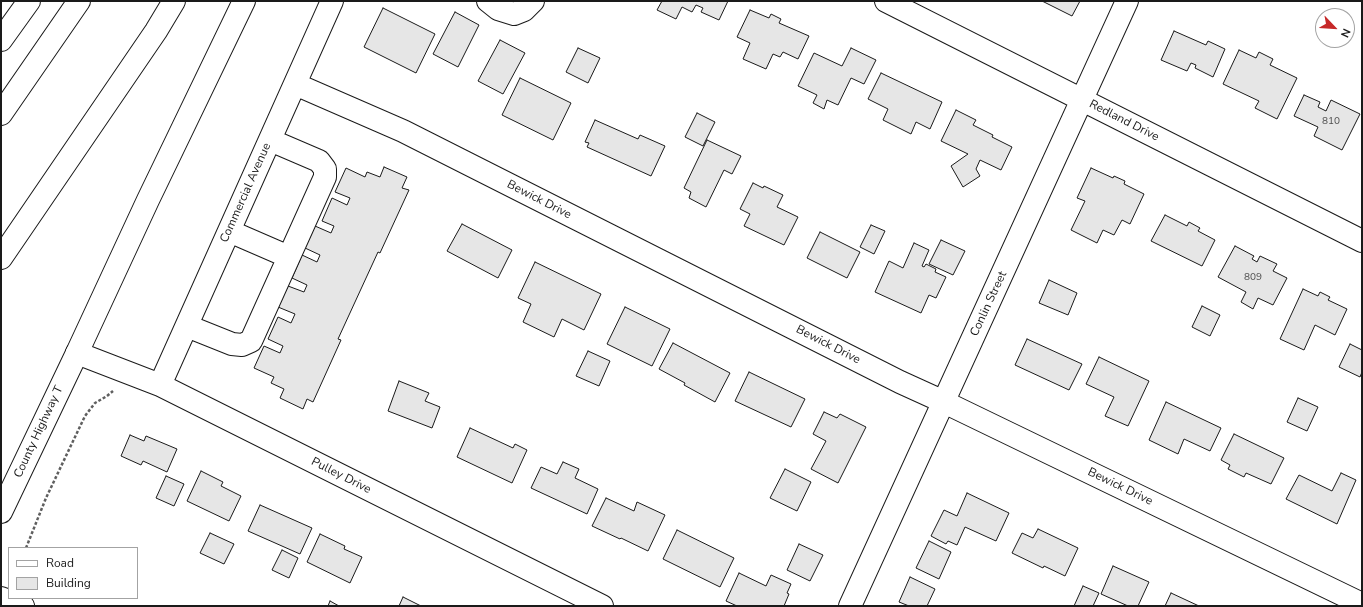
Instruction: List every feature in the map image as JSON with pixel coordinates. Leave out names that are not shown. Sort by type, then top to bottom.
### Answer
[{"type":"main road","points":[[1,40],[29,1]]},
{"type":"main road","points":[[1,114],[79,1]]},
{"type":"main road","points":[[1,258],[156,31],[174,1]]},
{"type":"main road","name":"County Highway T","points":[[1,512],[148,200],[244,1]]},
{"type":"main road","name":"Commercial Avenue","points":[[160,386],[332,1]]},
{"type":"main road","points":[[488,1],[498,8],[514,14],[524,10],[533,1]]},
{"type":"main road","name":"Redland Drive","points":[[886,1],[1362,241]]},
{"type":"main road","name":"Conlin Street","points":[[850,606],[1127,1]]},
{"type":"main road","name":"Bewick Drive","points":[[295,84],[403,132],[900,382],[1362,604]]},
{"type":"main road","points":[[187,326],[232,344],[242,345],[251,341],[325,178],[325,169],[319,161],[270,140]]},
{"type":"main road","points":[[230,231],[289,257]]},
{"type":"main road","name":"Pulley Drive","points":[[77,352],[160,386],[602,606]]},
{"type":"main road","points":[[1,598],[23,606]]},
{"type":"path","points":[[26,547],[46,498],[85,416],[95,403],[107,396],[116,387],[123,371]]},
{"type":"building","points":[[662,1],[728,1],[719,20],[701,12],[703,8],[696,5],[692,12],[682,7],[676,19],[657,10]]},
{"type":"building","points":[[1042,1],[1080,1],[1072,16]]},
{"type":"building","points":[[383,8],[435,34],[416,73],[364,47]]},
{"type":"building","points":[[750,10],[769,18],[771,14],[781,19],[779,23],[809,36],[798,59],[783,52],[780,57],[773,54],[766,69],[743,59],[750,43],[737,37]]},
{"type":"building","points":[[455,12],[479,25],[458,67],[433,54]]},
{"type":"building","points":[[1174,31],[1206,45],[1208,41],[1225,49],[1213,77],[1195,68],[1196,65],[1191,63],[1187,71],[1161,60]]},
{"type":"building","points":[[500,40],[525,53],[503,94],[478,81]]},
{"type":"building","points":[[578,48],[600,58],[588,83],[566,72]]},
{"type":"building","points":[[851,48],[876,60],[864,84],[851,78],[838,105],[827,100],[824,109],[813,103],[817,95],[798,86],[814,53],[842,66]]},
{"type":"building","points":[[1239,50],[1256,58],[1259,52],[1273,59],[1270,65],[1297,78],[1277,119],[1255,108],[1259,101],[1223,84]]},
{"type":"building","points":[[881,73],[942,102],[930,129],[916,122],[911,134],[883,120],[888,109],[868,99]]},
{"type":"building","points":[[520,78],[571,103],[553,140],[502,115]]},
{"type":"building","points":[[1304,95],[1320,102],[1318,107],[1326,111],[1331,100],[1360,114],[1342,150],[1314,136],[1318,127],[1294,116]]},
{"type":"building","points":[[956,110],[976,120],[973,125],[1012,147],[1001,170],[980,160],[976,169],[980,176],[963,187],[951,166],[968,154],[941,141]]},
{"type":"building","points":[[697,113],[715,122],[703,146],[685,137]]},
{"type":"building","points":[[595,120],[638,139],[640,135],[665,146],[651,176],[587,147],[589,143],[585,142]]},
{"type":"building","points":[[707,140],[741,156],[732,174],[724,170],[706,207],[689,198],[691,192],[684,188]]},
{"type":"building","points":[[384,167],[407,177],[402,188],[409,190],[380,253],[378,252],[338,339],[341,340],[313,402],[307,399],[303,409],[280,398],[284,389],[271,383],[274,377],[254,368],[264,346],[280,353],[283,346],[268,339],[278,317],[291,323],[295,314],[278,307],[288,286],[304,292],[307,285],[292,278],[302,255],[317,262],[320,255],[305,248],[315,226],[331,233],[334,226],[322,221],[332,198],[347,205],[350,198],[335,192],[346,168],[365,177],[367,172],[380,177]]},
{"type":"building","points":[[1091,168],[1113,178],[1114,176],[1125,181],[1124,184],[1144,194],[1130,224],[1122,220],[1114,235],[1103,230],[1097,243],[1071,230],[1085,201],[1077,198]]},
{"type":"building","points":[[753,183],[763,188],[764,186],[783,195],[777,207],[798,217],[784,245],[744,226],[750,214],[740,209]]},
{"type":"building","points":[[1165,215],[1187,226],[1189,222],[1200,228],[1198,231],[1215,240],[1202,266],[1151,241]]},
{"type":"building","points":[[462,224],[512,250],[498,278],[447,251]]},
{"type":"building","points":[[871,225],[885,231],[874,254],[860,247]]},
{"type":"building","points":[[820,232],[860,252],[847,278],[807,258]]},
{"type":"building","points":[[941,240],[965,251],[953,275],[929,264]]},
{"type":"building","points":[[914,243],[929,250],[922,266],[924,267],[926,264],[936,269],[935,272],[946,277],[936,298],[929,295],[921,313],[875,292],[889,261],[903,268]]},
{"type":"building","points":[[1235,246],[1254,256],[1252,259],[1257,262],[1260,256],[1277,264],[1273,271],[1287,278],[1273,305],[1258,298],[1253,309],[1241,302],[1246,292],[1218,277]]},
{"type":"building","points":[[535,262],[601,294],[584,330],[562,319],[554,337],[523,322],[531,304],[518,298]]},
{"type":"building","points":[[1049,280],[1077,293],[1068,315],[1039,303]]},
{"type":"building","points":[[1303,289],[1318,296],[1320,292],[1330,297],[1328,300],[1347,309],[1335,335],[1315,325],[1304,350],[1280,339]]},
{"type":"building","points":[[1202,306],[1220,315],[1210,336],[1192,327]]},
{"type":"building","points":[[625,307],[670,329],[652,366],[607,344]]},
{"type":"building","points":[[1027,339],[1082,364],[1069,390],[1015,365]]},
{"type":"building","points":[[673,343],[730,373],[715,402],[659,369]]},
{"type":"building","points":[[1350,344],[1362,350],[1362,372],[1360,377],[1339,367]]},
{"type":"building","points":[[588,351],[610,361],[599,386],[576,376]]},
{"type":"building","points":[[1099,357],[1149,381],[1128,426],[1105,416],[1114,397],[1086,384]]},
{"type":"building","points":[[749,372],[805,399],[791,427],[735,401]]},
{"type":"building","points":[[399,381],[429,393],[425,401],[440,407],[432,428],[388,411]]},
{"type":"building","points":[[1298,398],[1318,407],[1307,431],[1287,422]]},
{"type":"building","points":[[1166,402],[1221,428],[1210,451],[1184,439],[1178,454],[1149,440]]},
{"type":"building","points":[[824,412],[837,418],[840,414],[866,427],[838,483],[811,469],[826,441],[813,434]]},
{"type":"building","points":[[470,428],[513,448],[515,444],[527,450],[512,483],[457,457]]},
{"type":"building","points":[[1234,434],[1284,458],[1271,484],[1246,473],[1244,477],[1228,469],[1230,465],[1221,460]]},
{"type":"building","points":[[130,435],[144,441],[146,436],[177,449],[167,472],[143,461],[141,465],[121,456]]},
{"type":"building","points":[[563,462],[579,469],[575,478],[598,489],[587,514],[531,488],[541,467],[557,474]]},
{"type":"building","points":[[785,469],[811,482],[797,511],[770,498]]},
{"type":"building","points":[[201,471],[223,482],[221,486],[241,496],[229,521],[187,501]]},
{"type":"building","points":[[1341,473],[1356,480],[1337,524],[1286,499],[1299,475],[1332,491]]},
{"type":"building","points":[[166,476],[184,484],[174,506],[156,498]]},
{"type":"building","points":[[967,493],[1009,513],[996,541],[965,527],[957,545],[948,541],[946,544],[931,536],[944,510],[957,516]]},
{"type":"building","points":[[606,498],[634,511],[637,502],[665,515],[648,551],[592,526]]},
{"type":"building","points":[[260,505],[312,528],[300,554],[248,531]]},
{"type":"building","points":[[1038,529],[1078,548],[1065,576],[1044,566],[1043,568],[1012,553],[1022,533],[1033,538]]},
{"type":"building","points":[[677,530],[734,558],[720,587],[663,559]]},
{"type":"building","points":[[210,533],[234,544],[224,564],[200,553]]},
{"type":"building","points":[[320,534],[345,546],[344,549],[362,557],[350,583],[307,562]]},
{"type":"building","points":[[929,541],[951,552],[939,579],[916,568]]},
{"type":"building","points":[[799,544],[823,555],[810,581],[787,570]]},
{"type":"building","points":[[282,550],[298,558],[289,578],[272,570]]},
{"type":"building","points":[[1113,566],[1149,582],[1138,606],[1128,606],[1101,594]]},
{"type":"building","points":[[739,573],[766,586],[771,575],[791,584],[784,606],[737,606],[726,601]]},
{"type":"building","points":[[910,577],[935,589],[927,606],[909,606],[899,602]]},
{"type":"building","points":[[1083,586],[1099,593],[1093,606],[1074,606]]},
{"type":"building","points":[[1171,593],[1199,606],[1165,606]]},
{"type":"building","points":[[403,597],[421,606],[399,606]]},
{"type":"building","points":[[330,601],[339,606],[328,606]]}]
